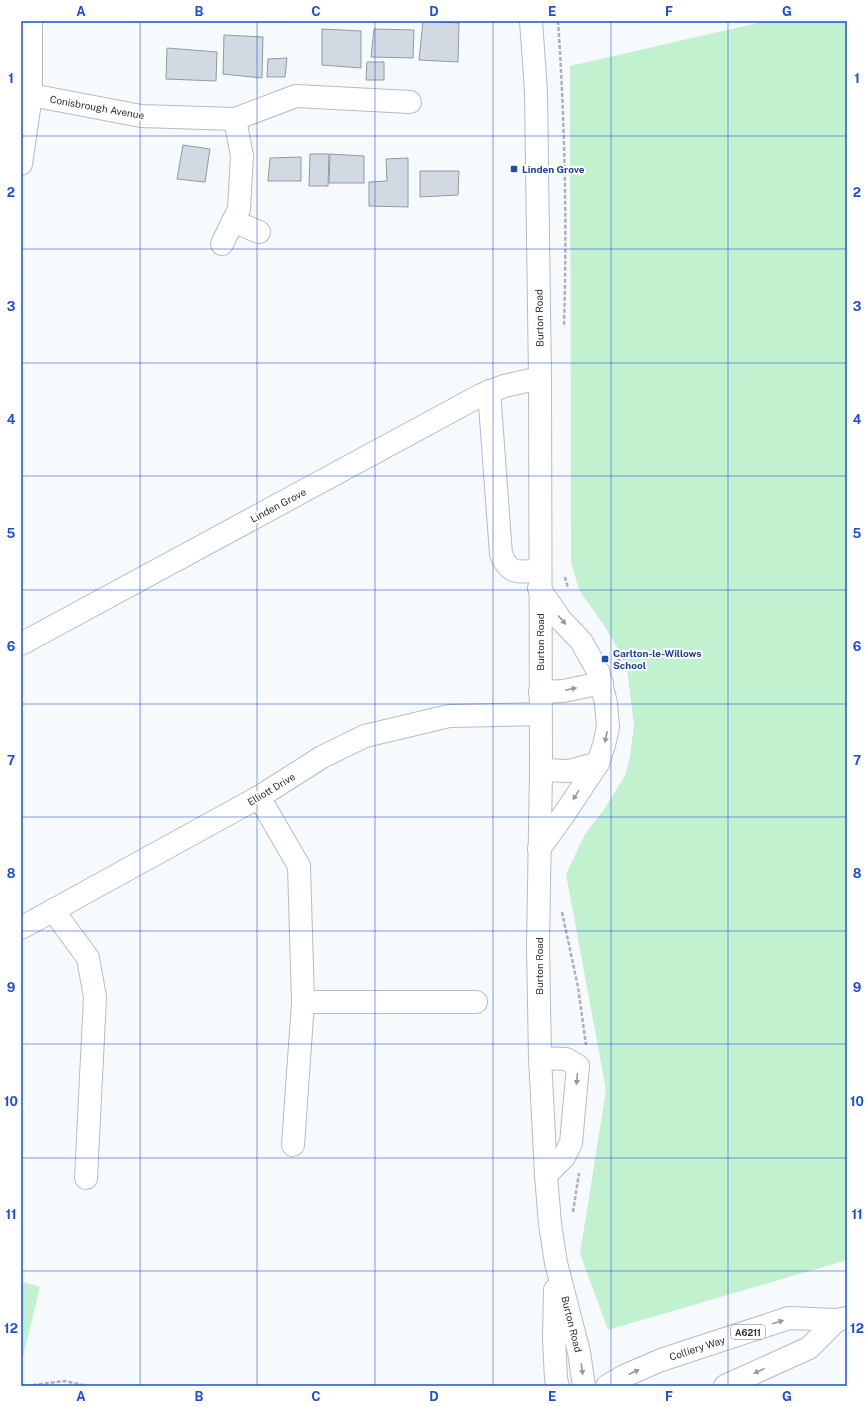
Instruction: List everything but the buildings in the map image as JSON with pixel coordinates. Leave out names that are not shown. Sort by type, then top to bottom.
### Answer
[{"type":"street","points":[[21,164],[31,95],[31,21]]},
{"type":"street","name":"Burton Road","points":[[531,21],[536,92],[540,378],[539,580],[541,770],[538,975],[540,1058],[550,1224],[556,1263],[579,1352],[584,1386]]},
{"type":"street","name":"Conisbrough Avenue","points":[[31,95],[141,116],[235,119],[296,96],[410,102]]},
{"type":"street","points":[[222,244],[239,209],[242,156],[235,119]]},
{"type":"street","points":[[233,221],[259,232]]},
{"type":"street","name":"Linden Grove","points":[[21,644],[474,398],[504,386],[540,378]]},
{"type":"street","points":[[490,391],[501,554],[506,565],[514,571],[539,580],[560,619],[581,641],[598,671],[606,703],[608,727],[598,763],[539,849]]},
{"type":"street","points":[[540,692],[563,691],[602,683]]},
{"type":"street","name":"Elliott Drive","points":[[21,928],[259,797],[322,758],[365,736],[449,716],[540,714]]},
{"type":"street","points":[[541,770],[569,771],[598,763]]},
{"type":"street","points":[[259,797],[299,866],[303,1002],[293,1145]]},
{"type":"street","points":[[53,910],[88,958],[95,997],[86,1178]]},
{"type":"street","points":[[303,1002],[476,1002]]},
{"type":"street","points":[[540,1058],[566,1059],[578,1066],[571,1143],[564,1157],[546,1175]]},
{"type":"street","name":"Burton Road","points":[[556,1263],[554,1339],[556,1379],[558,1386]]},
{"type":"street","name":"Colliery Way","points":[[607,1386],[624,1376],[660,1360],[789,1318],[842,1319]]},
{"type":"street","name":"Colliery Way","points":[[725,1386],[809,1348],[842,1319]]},
{"type":"path","points":[[558,21],[563,99],[565,285],[564,333]]},
{"type":"path","points":[[564,575],[570,594]]},
{"type":"path","points":[[612,664],[639,652]]},
{"type":"path","points":[[562,911],[578,987],[586,1046]]},
{"type":"path","points":[[572,1215],[580,1169]]},
{"type":"path","points":[[21,1384],[26,1386],[65,1381],[87,1386]]},
{"type":"green space","points":[[766,21],[847,22],[847,511],[845,512],[847,513],[847,1260],[608,1330],[580,1254],[606,1090],[566,874],[585,834],[603,811],[625,776],[630,757],[634,725],[626,662],[603,624],[579,590],[571,562],[570,66]]},
{"type":"green space","points":[[21,1281],[40,1287],[21,1365]]},
{"type":"place","name":"Linden Grove","points":[[514,169]]},
{"type":"place","name":"Carlton-le-Willows School","points":[[605,659]]}]
